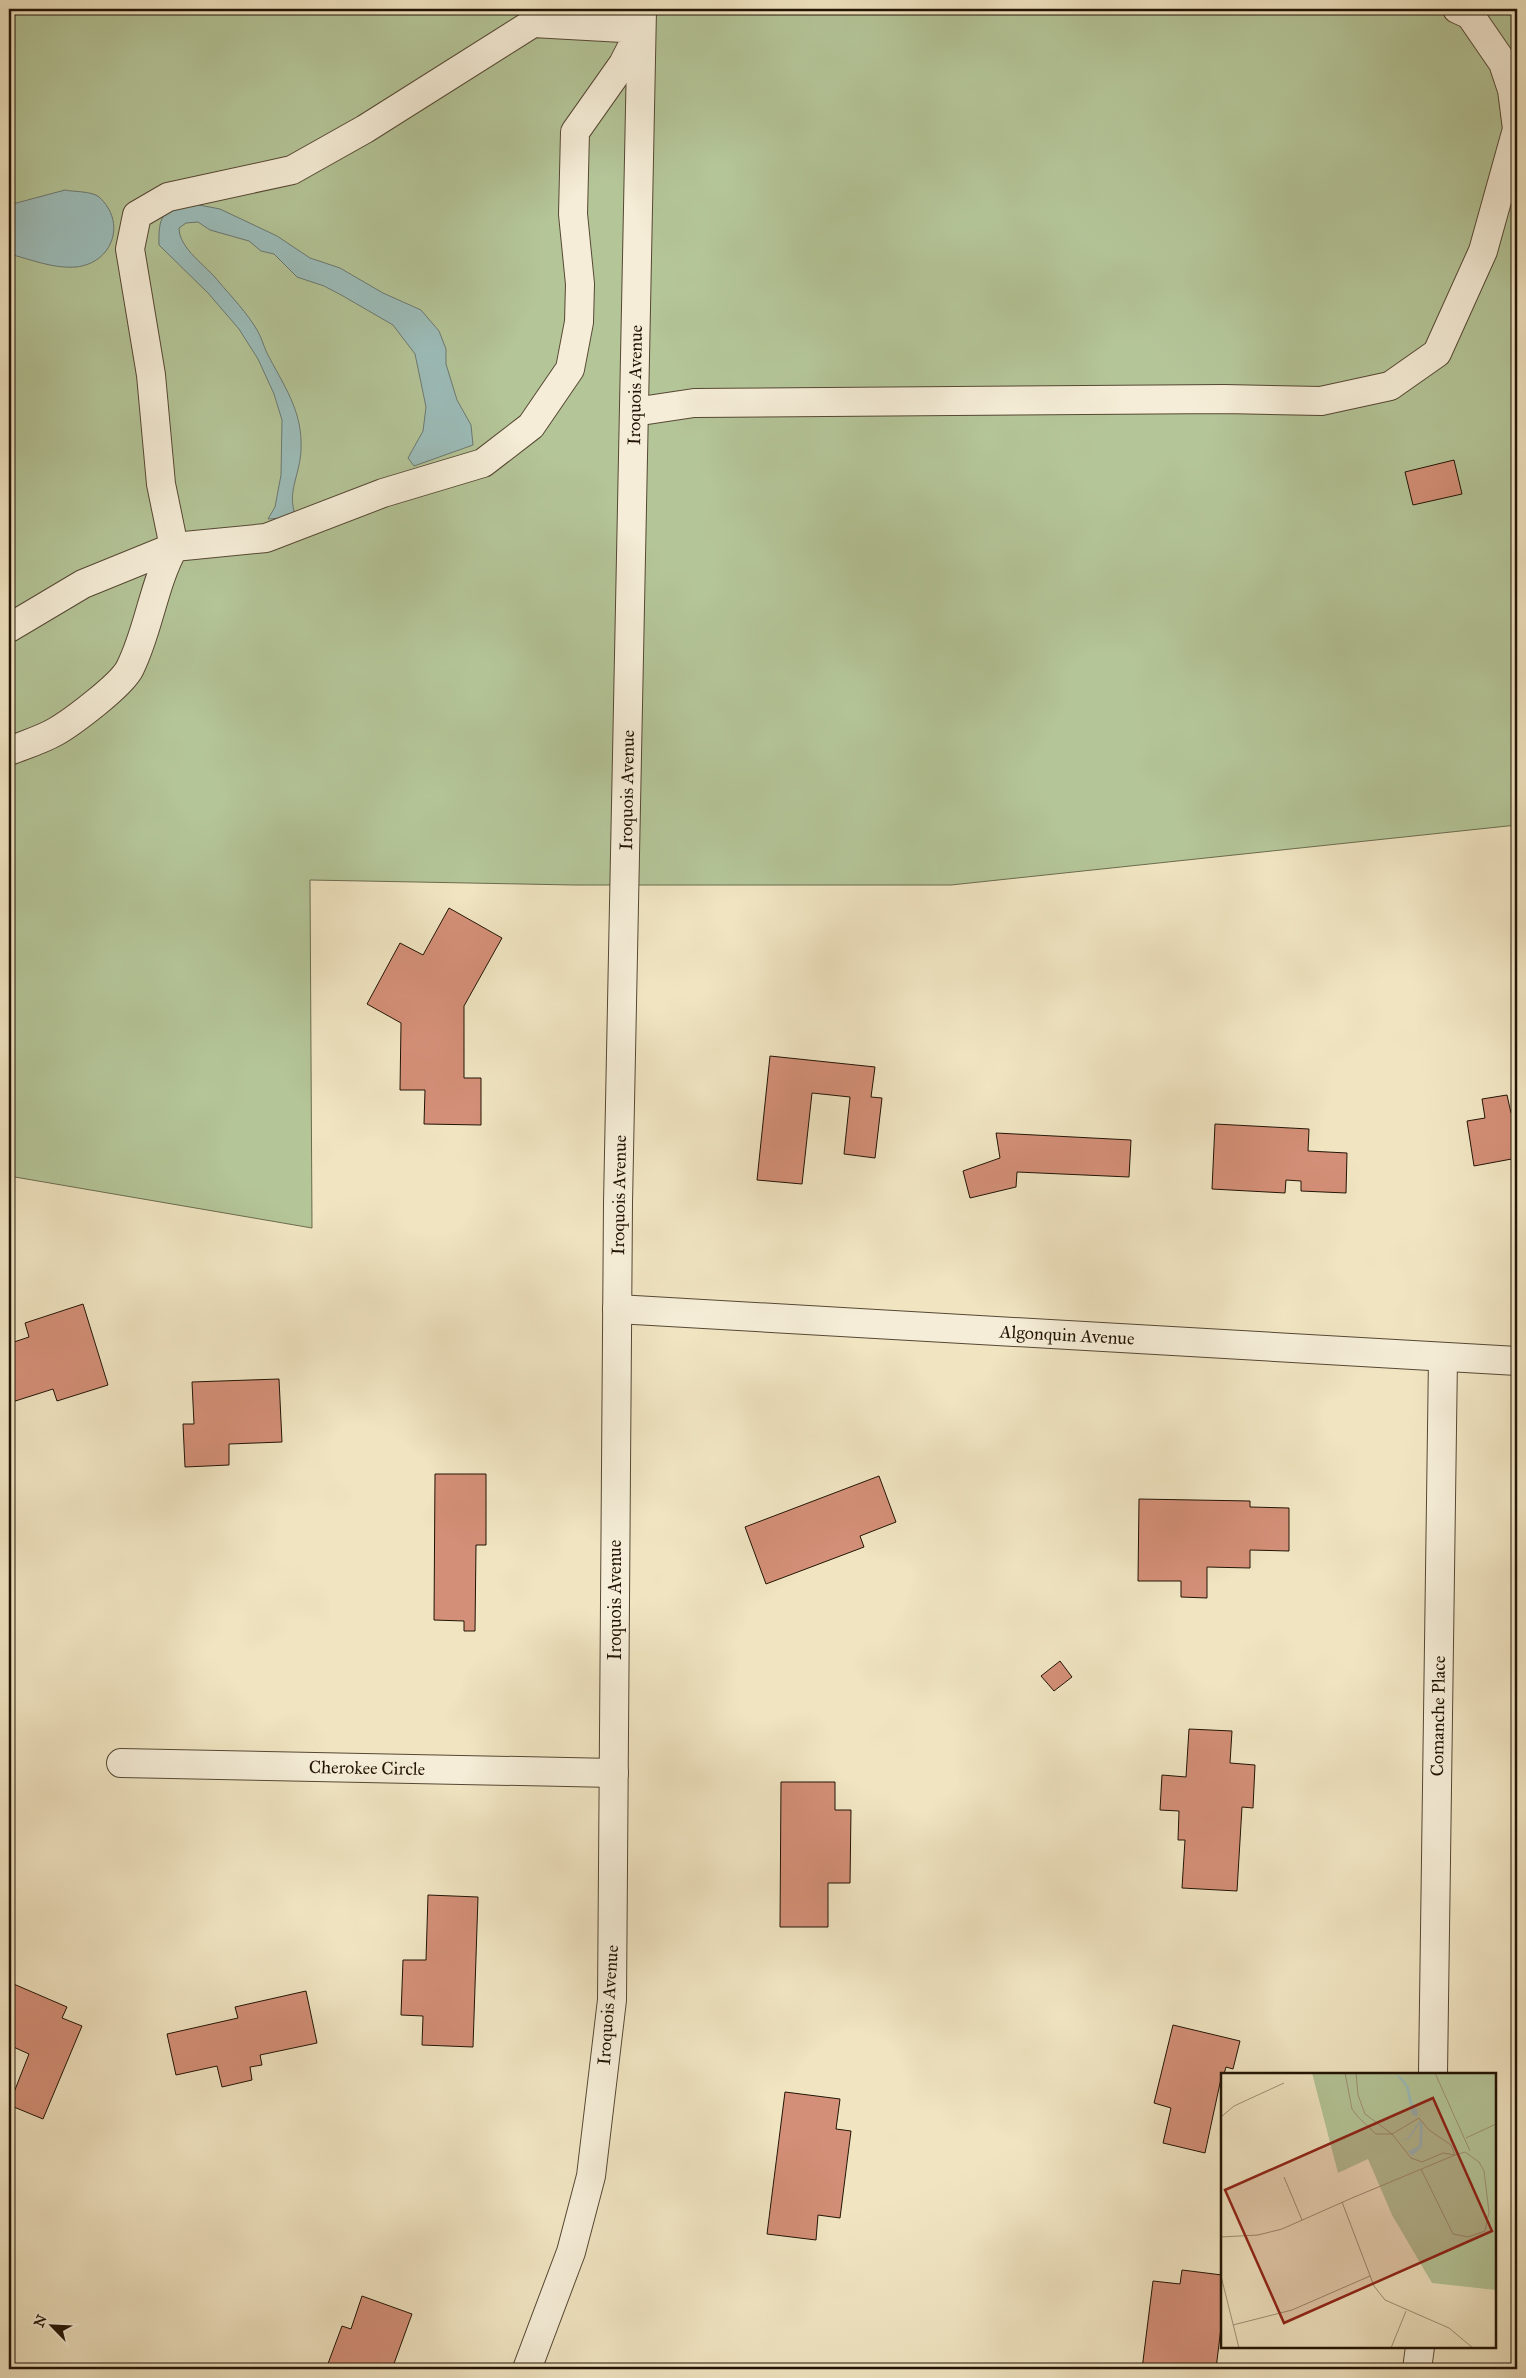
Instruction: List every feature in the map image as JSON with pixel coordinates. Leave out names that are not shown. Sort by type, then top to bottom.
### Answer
[{"type":"street","points":[[634,412],[694,402],[1224,399],[1321,401],[1390,386],[1437,354],[1483,251],[1517,129],[1512,90],[1503,63],[1470,15],[1457,9]]},
{"type":"street","points":[[9,628],[83,584],[174,547],[266,538],[383,493],[483,463],[531,426],[570,369],[579,322],[580,284],[573,214],[576,132],[623,64],[642,19],[533,23],[364,129],[292,170],[168,197],[138,216],[130,249],[150,375],[161,484],[174,547],[165,563],[144,633],[129,670],[104,695],[55,732],[9,751]]},
{"type":"street","name":"Iroquois Avenue","points":[[527,2369],[571,2252],[591,2176],[612,2000],[617,1309],[642,19]]},
{"type":"street","name":"Algonquin Avenue","points":[[617,1309],[1517,1361]]},
{"type":"street","name":"Comanche Place","points":[[1433,2073],[1443,1357]]},
{"type":"street","name":"Cherokee Circle","points":[[121,1763],[614,1773]]},
{"type":"street","points":[[1418,2369],[1420,2348]]},
{"type":"green space","points":[[9,9],[1517,9],[1517,825],[951,885],[574,885],[310,880],[312,1228],[9,1176]]},
{"type":"water","points":[[65,190],[96,195],[108,207],[114,229],[112,240],[107,250],[89,264],[76,267],[50,265],[9,254],[9,205]]},
{"type":"water","points":[[199,205],[220,209],[277,236],[310,258],[340,268],[383,293],[421,310],[439,331],[446,349],[446,364],[457,400],[471,425],[473,445],[414,466],[408,458],[423,431],[426,407],[415,354],[393,325],[324,286],[297,277],[274,254],[261,251],[249,241],[210,230],[198,222],[186,223],[179,228],[180,236],[188,250],[214,276],[253,324],[291,398],[299,422],[301,450],[292,500],[296,517],[268,519],[275,507],[281,475],[282,420],[274,394],[258,359],[239,329],[208,293],[159,245],[160,225],[166,213],[178,208]]},
{"type":"building","points":[[1454,460],[1462,494],[1413,505],[1405,472]]},
{"type":"building","points":[[449,908],[502,938],[464,1006],[464,1078],[481,1078],[481,1125],[424,1124],[425,1090],[400,1090],[401,1023],[367,1004],[400,943],[423,955]]},
{"type":"building","points":[[770,1056],[875,1067],[871,1097],[882,1098],[875,1158],[844,1154],[850,1097],[812,1093],[802,1184],[757,1180]]},
{"type":"building","points":[[1507,1095],[1511,1113],[1517,1112],[1517,1158],[1474,1166],[1467,1121],[1485,1118],[1482,1099]]},
{"type":"building","points":[[1215,1124],[1309,1129],[1308,1151],[1347,1153],[1346,1193],[1301,1191],[1301,1181],[1286,1180],[1285,1193],[1212,1189]]},
{"type":"building","points":[[996,1133],[1131,1140],[1129,1177],[1017,1172],[1016,1187],[970,1198],[963,1171],[1000,1158]]},
{"type":"building","points":[[83,1304],[108,1385],[57,1401],[53,1389],[9,1403],[9,1337],[11,1343],[29,1337],[25,1323]]},
{"type":"building","points":[[279,1379],[282,1442],[229,1444],[229,1465],[185,1467],[183,1424],[194,1424],[192,1382]]},
{"type":"building","points":[[435,1474],[486,1474],[486,1545],[476,1545],[475,1631],[464,1631],[464,1621],[434,1620]]},
{"type":"building","points":[[879,1476],[896,1522],[860,1536],[864,1547],[766,1584],[745,1527]]},
{"type":"building","points":[[1139,1499],[1250,1501],[1250,1507],[1289,1508],[1289,1551],[1250,1550],[1250,1568],[1207,1567],[1207,1598],[1181,1597],[1181,1581],[1138,1581]]},
{"type":"building","points":[[1060,1661],[1072,1677],[1054,1691],[1041,1676]]},
{"type":"building","points":[[1189,1729],[1232,1731],[1230,1763],[1255,1765],[1253,1808],[1242,1807],[1237,1891],[1182,1888],[1185,1840],[1178,1840],[1179,1811],[1160,1810],[1162,1775],[1186,1777]]},
{"type":"building","points":[[781,1782],[835,1782],[835,1810],[851,1810],[850,1883],[828,1883],[828,1927],[780,1927]]},
{"type":"building","points":[[428,1895],[478,1897],[473,2047],[422,2045],[423,2016],[401,2015],[403,1960],[426,1960]]},
{"type":"building","points":[[9,1982],[67,2007],[62,2018],[82,2026],[43,2119],[9,2105],[29,2054],[9,2045]]},
{"type":"building","points":[[306,1991],[317,2043],[260,2055],[262,2065],[250,2067],[252,2080],[222,2087],[217,2066],[176,2075],[167,2034],[238,2018],[235,2007]]},
{"type":"building","points":[[1173,2025],[1240,2041],[1233,2069],[1226,2067],[1224,2073],[1221,2073],[1205,2153],[1163,2143],[1171,2108],[1154,2103]]},
{"type":"building","points":[[785,2092],[840,2099],[836,2129],[851,2131],[840,2218],[818,2215],[816,2240],[767,2234]]},
{"type":"building","points":[[1182,2270],[1221,2275],[1221,2327],[1216,2369],[1142,2369],[1153,2281],[1180,2284]]},
{"type":"building","points":[[362,2296],[412,2314],[392,2369],[326,2369],[342,2326],[351,2329]]}]
